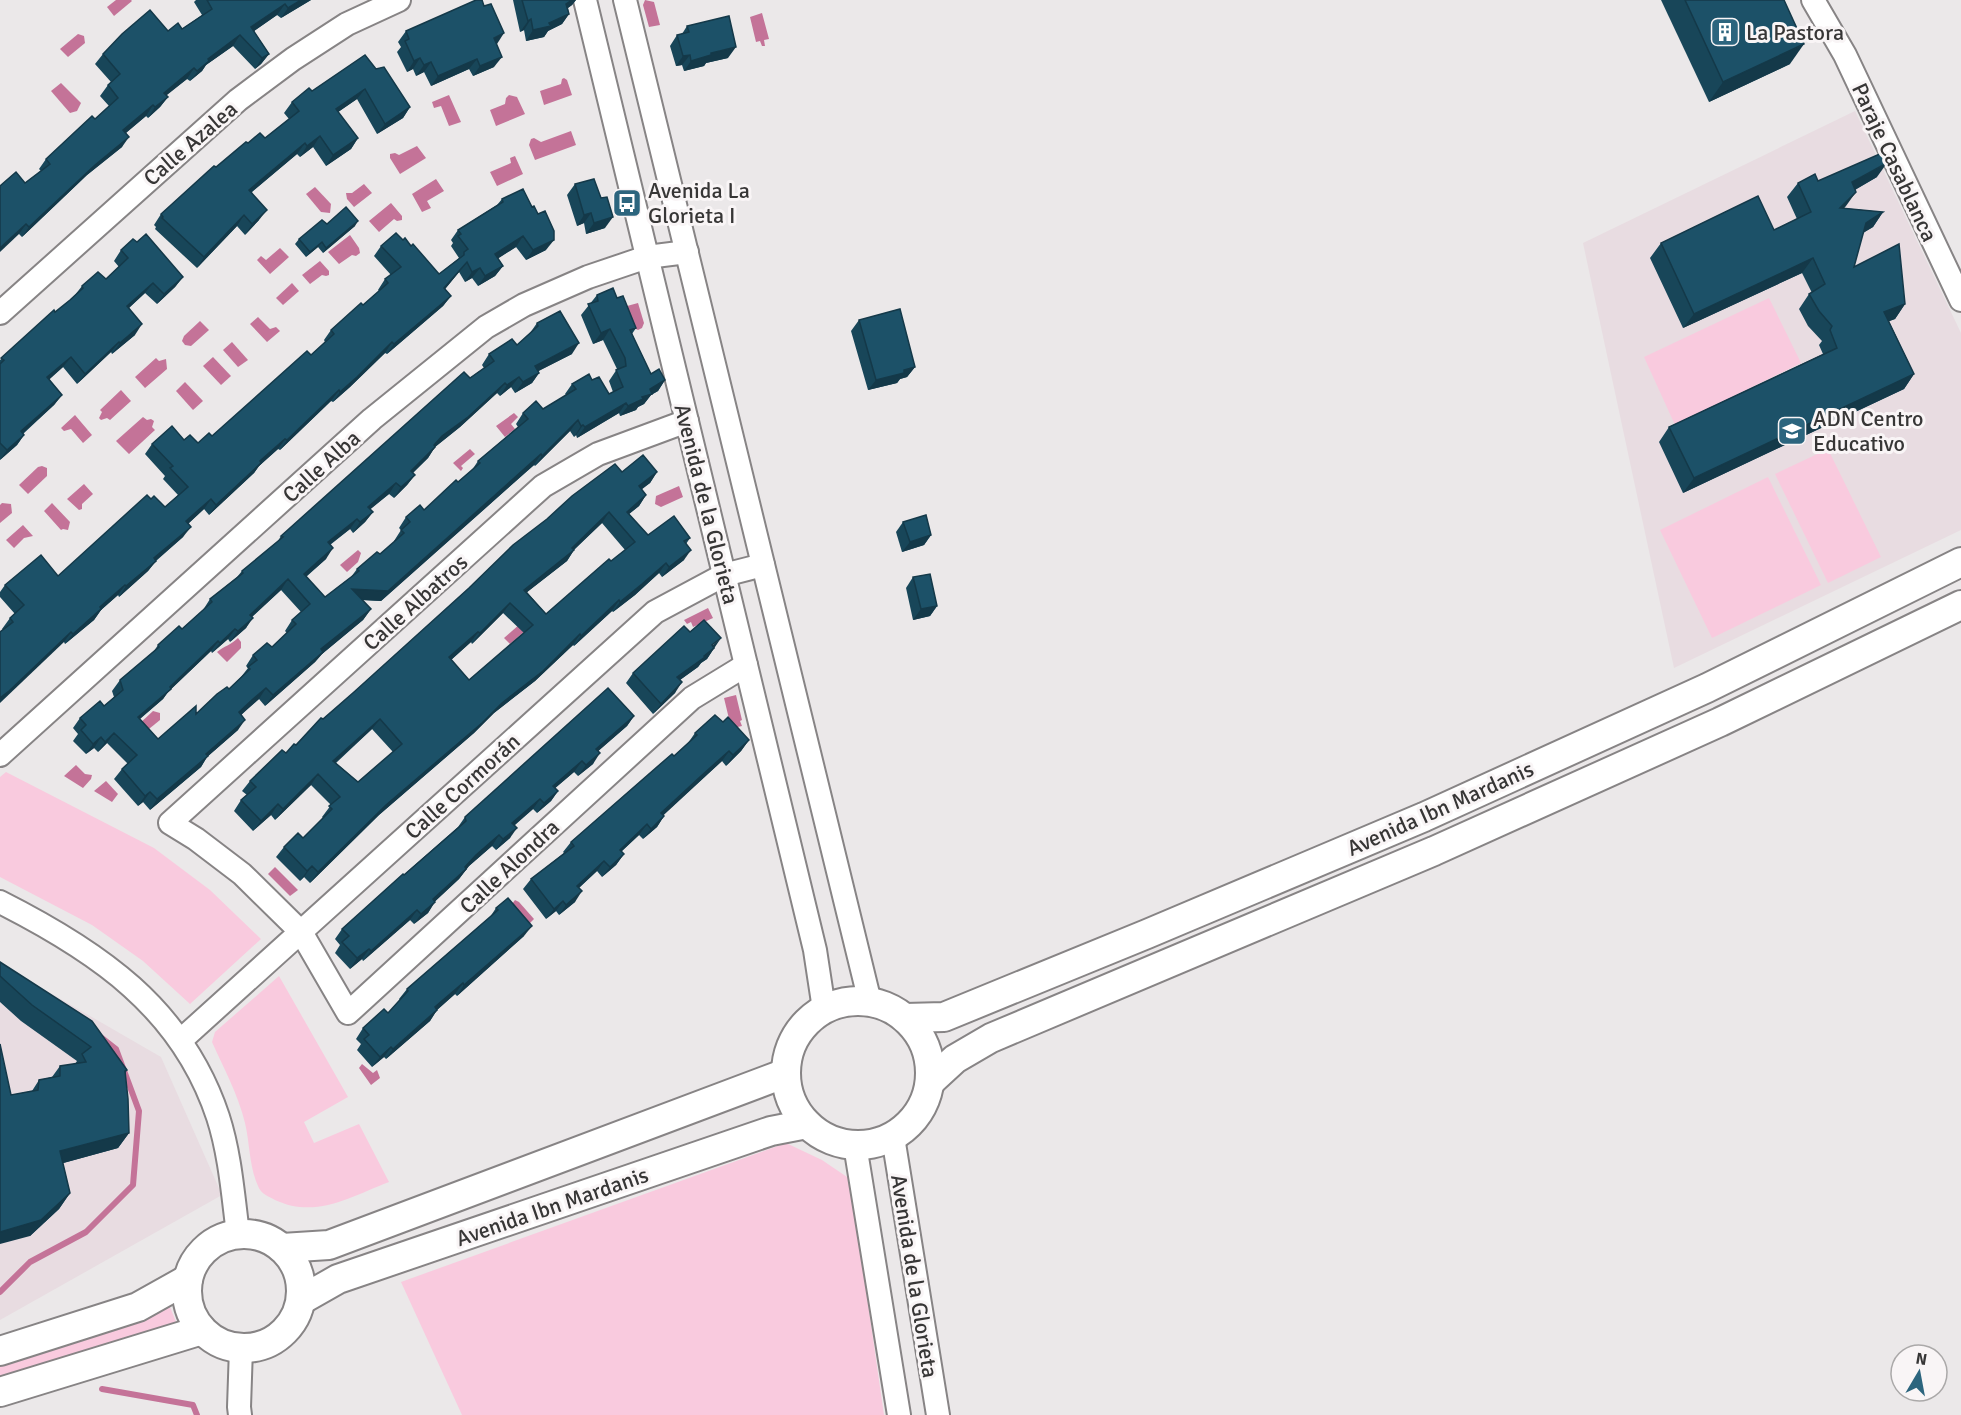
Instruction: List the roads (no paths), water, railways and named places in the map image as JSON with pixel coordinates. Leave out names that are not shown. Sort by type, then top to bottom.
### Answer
[{"type":"main road","name":"Avenida Ibn Mardanis","points":[[905,1018],[945,1017],[1424,817],[1707,688],[1961,562]]},
{"type":"main road","name":"Avenida Ibn Mardanis","points":[[930,1082],[955,1059],[991,1038],[1434,851],[1720,722],[1961,605]]},
{"type":"main road","points":[[846,1002],[870,1002],[889,1007],[905,1018],[921,1036],[929,1058],[930,1082],[924,1104],[911,1123],[893,1137],[874,1143],[855,1145],[837,1142],[821,1135],[807,1124],[796,1109],[788,1092],[786,1073],[788,1054],[796,1036],[808,1021],[824,1009],[846,1002]]},
{"type":"main road","name":"Avenida Ibn Mardanis","points":[[282,1248],[329,1245],[786,1073]]},
{"type":"main road","name":"Avenida Ibn Mardanis","points":[[301,1300],[338,1279],[771,1131],[807,1124]]},
{"type":"main road","points":[[238,1233],[254,1234],[269,1239],[282,1248],[294,1263],[301,1281],[301,1300],[296,1316],[286,1330],[266,1343],[241,1348],[227,1346],[202,1330],[192,1315],[187,1297],[188,1279],[194,1262],[206,1248],[221,1238],[238,1233]]},
{"type":"main road","points":[[0,1351],[138,1307],[188,1279]]},
{"type":"main road","points":[[0,1392],[202,1330]]},
{"type":"street","name":"Calle Azalea","points":[[0,313],[238,100],[292,59],[347,24],[399,0]]},
{"type":"street","name":"Avenida de la Glorieta","points":[[585,0],[815,950],[824,1009]]},
{"type":"street","name":"Avenida de la Glorieta","points":[[625,0],[870,1002]]},
{"type":"street","name":"Paraje Casablanca","points":[[1813,0],[1845,55],[1961,300]]},
{"type":"street","name":"Calle Alba","points":[[0,755],[372,419],[486,327],[524,305],[588,277],[647,257],[687,252]]},
{"type":"street","name":"Calle Albatros","points":[[301,932],[242,874],[196,838],[170,823],[543,486],[598,454],[687,421]]},
{"type":"street","name":"Calle Cormorán","points":[[181,1040],[655,612],[724,575],[763,565]]},
{"type":"street","name":"Calle Alondra","points":[[301,932],[348,1013],[692,698],[746,665]]},
{"type":"street","points":[[0,902],[64,937],[128,981],[156,1008],[181,1040],[198,1069],[218,1117],[238,1233]]},
{"type":"street","name":"Avenida de la Glorieta","points":[[893,1137],[938,1415]]},
{"type":"street","name":"Avenida de la Glorieta","points":[[855,1145],[899,1415]]},
{"type":"street","points":[[240,1415],[238,1407],[241,1348]]},
{"type":"waterway","points":[[0,1292],[30,1262],[86,1232],[133,1185],[139,1111],[116,1049],[102,1038]]},
{"type":"waterway","points":[[102,1389],[193,1405],[197,1415]]},
{"type":"place","name":"La Pastora","points":[[1725,32]]},
{"type":"place","name":"Avenida La Glorieta I","points":[[627,203]]},
{"type":"place","name":"ADN Centro Educativo","points":[[1792,431]]}]
